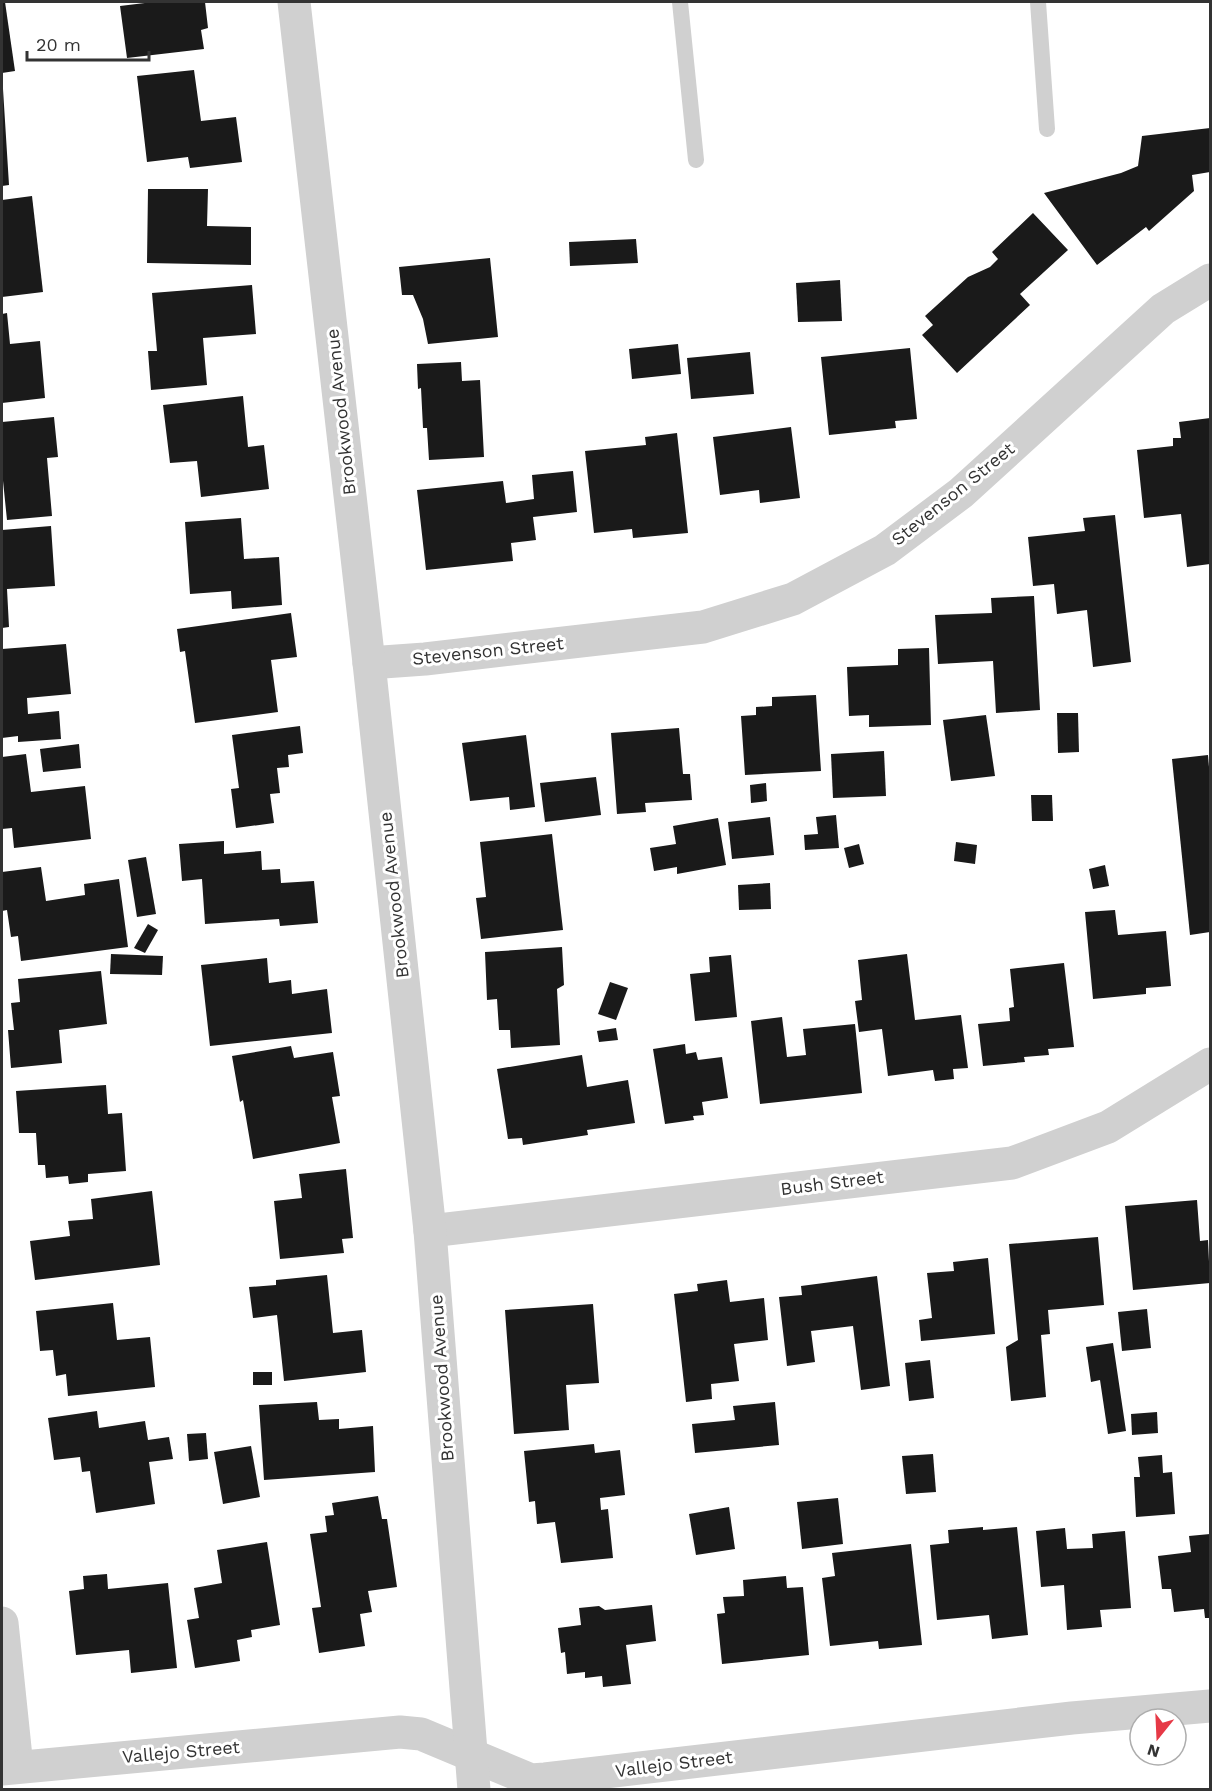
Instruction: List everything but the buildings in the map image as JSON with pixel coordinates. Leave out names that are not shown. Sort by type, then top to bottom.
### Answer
[{"type":"street","name":"Brookwood Avenue","points":[[294,2],[369,663],[430,1231],[474,1790]]},
{"type":"street","name":"Stevenson Street","points":[[369,663],[425,659],[703,627],[793,599],[885,550],[961,493],[1163,309],[1210,280]]},
{"type":"street","name":"Bush Street","points":[[430,1231],[1012,1163],[1108,1127],[1210,1064]]},
{"type":"street","points":[[2,1623],[9,1768]]},
{"type":"street","name":"Vallejo Street","points":[[9,1768],[400,1732],[422,1734],[531,1780],[1072,1718],[1210,1706]]},
{"type":"lane","points":[[680,2],[696,159]]},
{"type":"lane","points":[[1038,2],[1047,129]]}]
